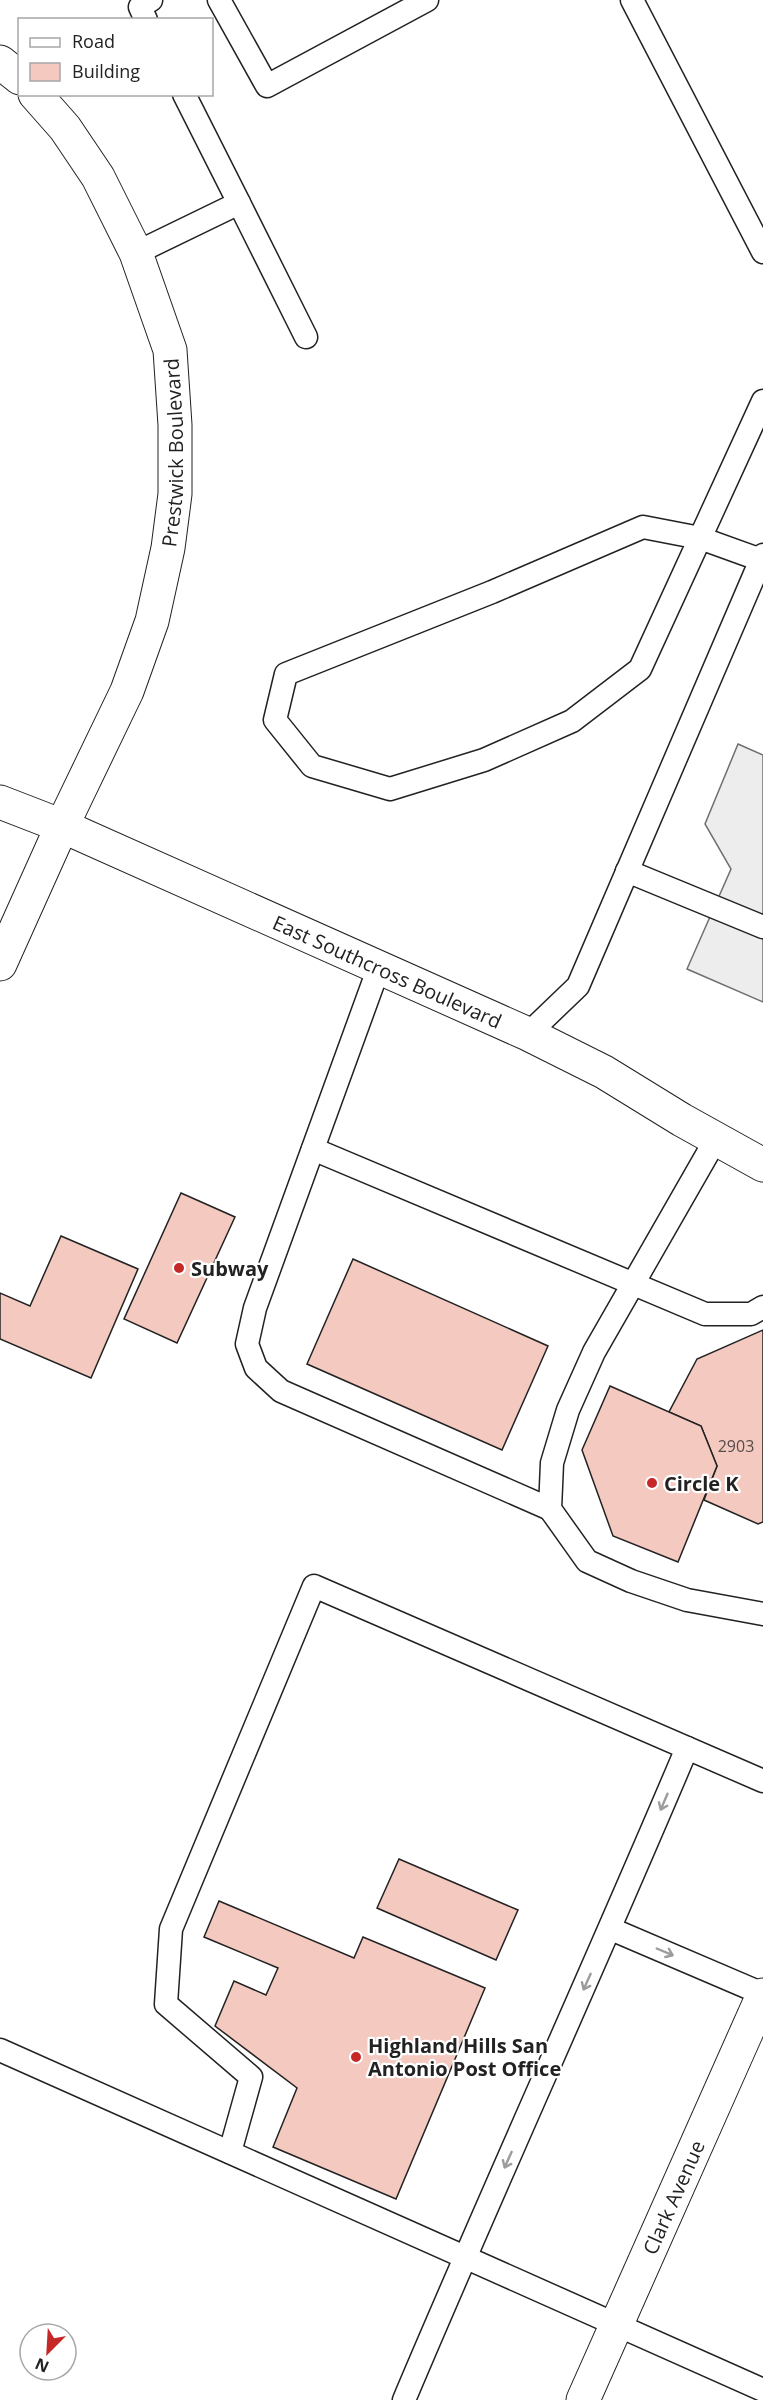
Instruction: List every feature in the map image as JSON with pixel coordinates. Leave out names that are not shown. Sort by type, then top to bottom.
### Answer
[{"type":"street","points":[[0,62],[18,76]]},
{"type":"street","name":"Prestwick Boulevard","points":[[0,964],[62,826],[127,691],[152,621],[168,548],[175,494],[175,425],[170,350],[136,253],[98,177],[65,128],[37,96]]},
{"type":"street","name":"East Southcross Boulevard","points":[[0,802],[62,826],[528,1034],[604,1072],[763,1165]]},
{"type":"street","name":"Clark Avenue","points":[[583,2400],[763,1994]]},
{"type":"lane","points":[[145,18],[140,7],[151,0]]},
{"type":"lane","points":[[219,0],[267,86],[427,0]]},
{"type":"lane","points":[[632,0],[763,252]]},
{"type":"lane","points":[[185,96],[306,337]]},
{"type":"lane","points":[[136,253],[239,203]]},
{"type":"lane","points":[[528,1034],[578,986],[762,557],[700,538],[643,527],[492,592],[286,674],[275,720],[312,766],[390,789],[484,760],[572,721],[640,669],[700,538],[763,401]]},
{"type":"lane","points":[[627,871],[763,927]]},
{"type":"lane","points":[[379,967],[255,1308],[247,1344],[256,1368],[281,1391],[550,1509],[587,1561],[631,1581],[687,1599],[763,1614]]},
{"type":"lane","points":[[550,1509],[552,1463],[568,1410],[594,1352],[716,1139]]},
{"type":"lane","points":[[313,1149],[705,1314],[751,1314],[763,1307]]},
{"type":"lane","points":[[230,2152],[251,2077],[166,2004],[171,1929],[314,1586],[763,1781]]},
{"type":"lane","points":[[404,2400],[611,1929],[687,1748]]},
{"type":"lane","points":[[611,1929],[763,1994]]},
{"type":"lane","points":[[0,2050],[763,2390]]},
{"type":"shaded area","points":[[738,744],[763,755],[763,1002],[687,969],[731,869],[705,824]]},
{"type":"building","name":"Subway","points":[[181,1193],[235,1217],[177,1343],[124,1319]]},
{"type":"building","points":[[61,1236],[138,1269],[91,1378],[0,1339],[0,1293],[30,1306]]},
{"type":"building","points":[[353,1259],[548,1346],[502,1450],[307,1364]]},
{"type":"building","name":"Circle K","points":[[763,1330],[763,1522],[758,1524],[704,1500],[717,1466],[701,1426],[669,1412],[697,1359]]},
{"type":"building","name":"Circle K","points":[[610,1386],[701,1426],[717,1466],[678,1562],[613,1536],[582,1450]]},
{"type":"building","points":[[399,1859],[518,1910],[496,1960],[377,1908]]},
{"type":"building","name":"Highland Hills San Antonio Post Office","points":[[219,1901],[354,1958],[363,1937],[485,1988],[396,2199],[273,2147],[297,2088],[215,2026],[234,1981],[266,1995],[278,1968],[204,1937]]},
{"type":"place","name":"Subway","points":[[179,1268]]},
{"type":"place","name":"Circle K","points":[[652,1483]]},
{"type":"place","name":"Highland Hills San Antonio Post Office","points":[[356,2057]]}]
